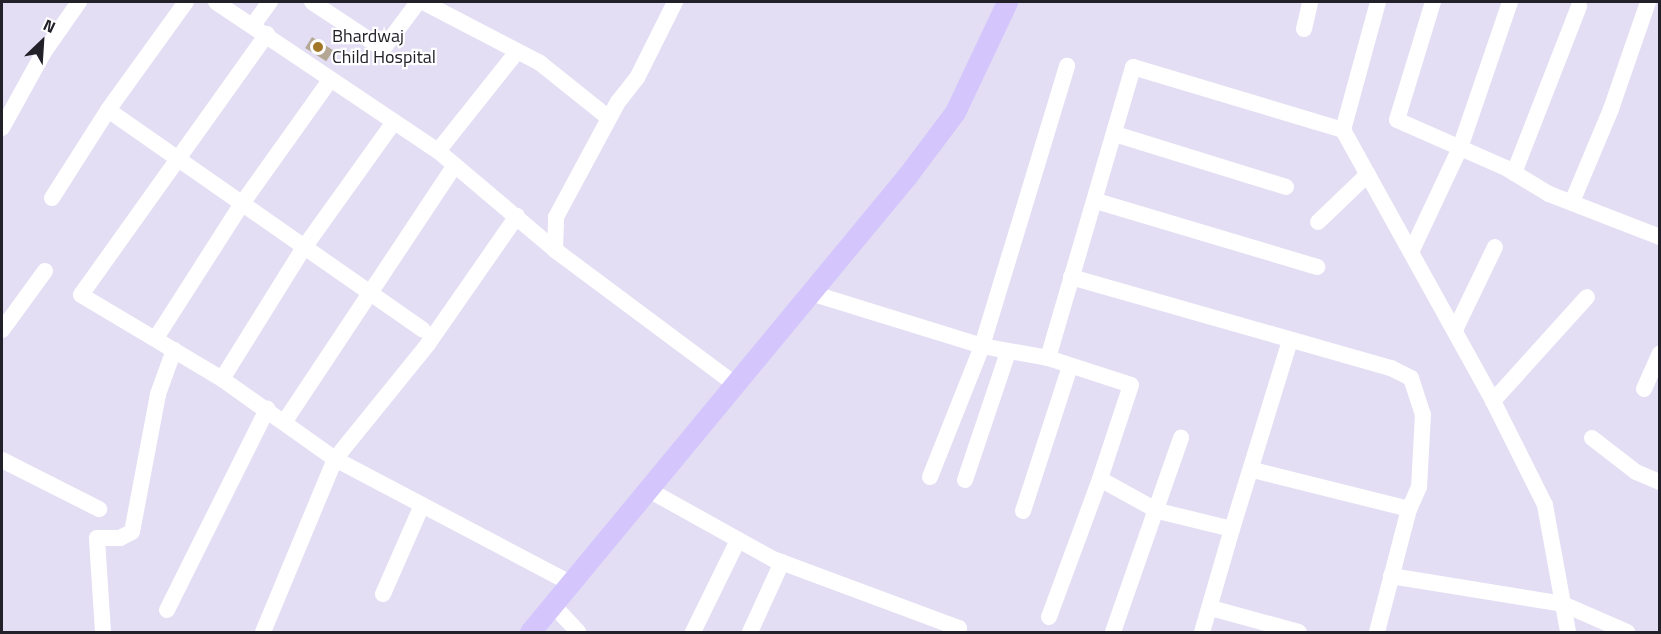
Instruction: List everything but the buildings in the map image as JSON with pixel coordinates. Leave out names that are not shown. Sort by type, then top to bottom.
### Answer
[{"type":"main road","points":[[530,633],[811,293],[955,112],[1007,2]]},
{"type":"street","points":[[2,128],[44,52],[79,2]]},
{"type":"street","points":[[52,198],[108,110],[186,2]]},
{"type":"street","points":[[216,2],[267,34],[330,80],[438,151],[555,250],[735,384]]},
{"type":"street","points":[[253,25],[270,2]]},
{"type":"street","points":[[312,2],[384,49],[418,2]]},
{"type":"street","points":[[423,2],[540,63],[609,118]]},
{"type":"street","points":[[555,250],[556,217],[609,118],[637,78],[675,2]]},
{"type":"street","points":[[1304,29],[1310,2]]},
{"type":"street","points":[[1343,130],[1378,2]]},
{"type":"street","points":[[1433,2],[1397,120],[1572,202],[1659,237]]},
{"type":"street","points":[[1412,250],[1439,200],[1460,148],[1510,2]]},
{"type":"street","points":[[1572,202],[1611,109],[1648,2]]},
{"type":"street","points":[[1514,173],[1579,6]]},
{"type":"street","points":[[267,34],[81,294],[222,379],[285,421],[335,459],[570,584]]},
{"type":"street","points":[[438,151],[516,52]]},
{"type":"street","points":[[930,477],[982,346],[1067,66]]},
{"type":"street","points":[[1048,357],[1096,201],[1133,68],[1343,130],[1412,250],[1493,401],[1545,505],[1568,633]]},
{"type":"street","points":[[156,338],[241,205],[330,80]]},
{"type":"street","points":[[108,110],[303,249],[423,330]]},
{"type":"street","points":[[222,379],[303,249],[394,122]]},
{"type":"street","points":[[1115,134],[1286,187]]},
{"type":"street","points":[[285,421],[455,165]]},
{"type":"street","points":[[1318,222],[1368,174]]},
{"type":"street","points":[[1096,201],[1317,267]]},
{"type":"street","points":[[263,633],[335,459],[428,344],[517,216]]},
{"type":"street","points":[[1455,330],[1495,247]]},
{"type":"street","points":[[2,330],[45,271]]},
{"type":"street","points":[[1071,277],[1390,368],[1411,378],[1423,414],[1419,487],[1409,509],[1377,633]]},
{"type":"street","points":[[811,293],[982,346],[1048,357],[1131,385],[1049,617]]},
{"type":"street","points":[[1493,401],[1587,297]]},
{"type":"street","points":[[1202,633],[1232,530],[1253,470],[1290,340]]},
{"type":"street","points":[[103,633],[97,538],[120,538],[132,532],[158,394],[174,350]]},
{"type":"street","points":[[965,480],[1008,352]]},
{"type":"street","points":[[1644,388],[1659,353]]},
{"type":"street","points":[[1023,511],[1070,366]]},
{"type":"street","points":[[167,610],[267,409]]},
{"type":"street","points":[[1113,633],[1158,511],[1181,438]]},
{"type":"street","points":[[1592,438],[1636,472],[1659,482]]},
{"type":"street","points":[[2,460],[99,509]]},
{"type":"street","points":[[1253,470],[1409,509]]},
{"type":"street","points":[[1100,478],[1158,511],[1232,530]]},
{"type":"street","points":[[647,489],[782,562],[959,628],[957,633]]},
{"type":"street","points":[[383,594],[422,505]]},
{"type":"street","points":[[693,633],[738,540]]},
{"type":"street","points":[[750,633],[782,562]]},
{"type":"street","points":[[1391,576],[1563,604],[1627,633]]},
{"type":"street","points":[[553,605],[578,633]]},
{"type":"street","points":[[1210,608],[1299,633]]},
{"type":"place","name":"Bhardwaj Child Hospital","points":[[318,47]]}]
